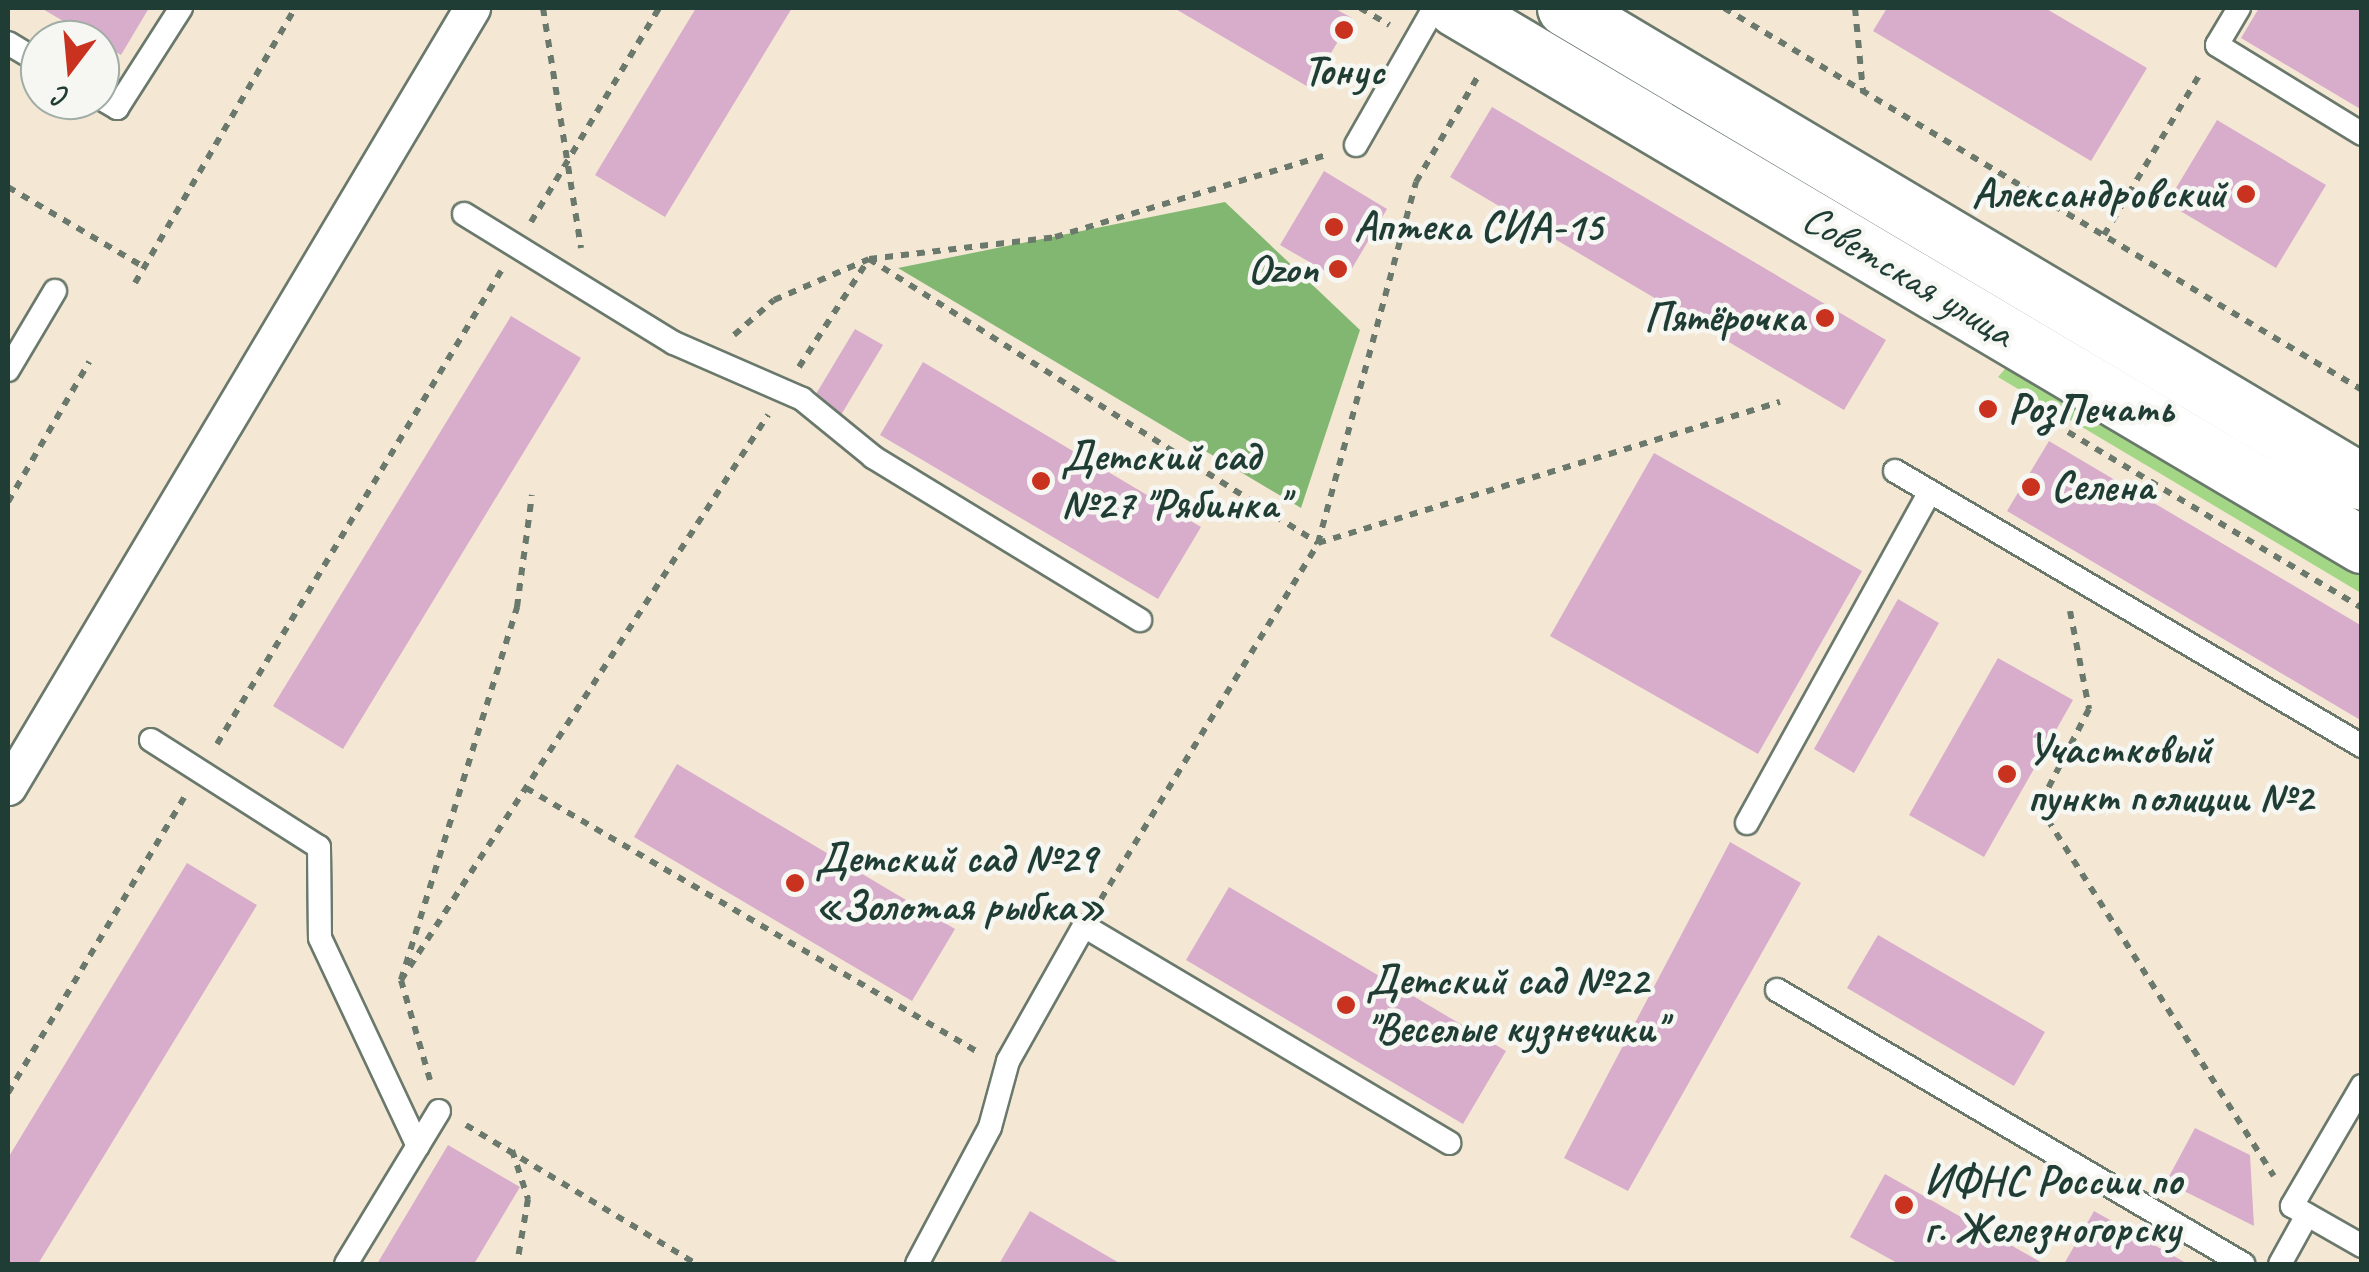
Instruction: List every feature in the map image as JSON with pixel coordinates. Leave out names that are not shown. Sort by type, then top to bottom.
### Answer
[{"type":"main road","name":"Советская улица","points":[[1454,8],[2362,544]]},
{"type":"main road","name":"Советская улица","points":[[1565,8],[2362,482]]},
{"type":"street","points":[[8,787],[472,8]]},
{"type":"lane","points":[[120,103],[180,8]]},
{"type":"lane","points":[[1356,146],[1434,8]]},
{"type":"lane","points":[[2239,8],[2216,45],[2362,134]]},
{"type":"lane","points":[[464,214],[674,343],[784,391],[872,458],[1140,620]]},
{"type":"lane","points":[[8,370],[55,291]]},
{"type":"lane","points":[[1895,472],[2362,746]]},
{"type":"lane","points":[[1747,823],[1930,492]]},
{"type":"lane","points":[[151,740],[319,848],[320,938],[418,1146]]},
{"type":"lane","points":[[917,1264],[990,1126],[1008,1061],[1084,926],[1450,1143]]},
{"type":"lane","points":[[1777,990],[2243,1264]]},
{"type":"lane","points":[[2280,1264],[2300,1210],[2362,1086]]},
{"type":"lane","points":[[346,1264],[439,1110]]},
{"type":"lane","points":[[2300,1210],[2362,1246]]},
{"type":"path","points":[[135,283],[295,8]]},
{"type":"path","points":[[542,8],[563,167],[591,294]]},
{"type":"path","points":[[8,1093],[659,8]]},
{"type":"path","points":[[1724,8],[2362,390]]},
{"type":"path","points":[[1855,8],[1863,90]]},
{"type":"path","points":[[2104,235],[2216,45]]},
{"type":"path","points":[[1084,926],[1318,544],[1416,182],[1478,78]]},
{"type":"path","points":[[674,343],[731,337],[774,300],[869,258],[1055,237],[1356,146]]},
{"type":"path","points":[[8,187],[144,267]]},
{"type":"path","points":[[869,258],[1318,544],[1780,402]]},
{"type":"path","points":[[401,980],[869,258]]},
{"type":"path","points":[[8,502],[89,362]]},
{"type":"path","points":[[532,495],[516,608],[401,980],[439,1110],[511,1149],[696,1264]]},
{"type":"path","points":[[2063,570],[2089,710],[2039,806],[2300,1210]]},
{"type":"path","points":[[526,788],[903,1013],[1008,1061]]},
{"type":"path","points":[[511,1149],[528,1199],[517,1264]]},
{"type":"green space","points":[[1225,202],[1360,330],[1301,508],[898,268]]},
{"type":"green space","points":[[2012,361],[2361,567],[2361,593],[1998,377]]},
{"type":"building","points":[[41,8],[149,8],[121,55],[120,20],[61,20]]},
{"type":"building","points":[[696,8],[792,8],[665,217],[595,175]]},
{"type":"building","points":[[1174,8],[1334,8],[1352,18],[1310,88]]},
{"type":"building","points":[[1887,8],[2045,8],[2147,68],[2091,161],[1873,31]]},
{"type":"building","points":[[2259,8],[2362,8],[2362,110],[2241,38]]},
{"type":"building","points":[[1492,107],[1886,340],[1844,410],[1450,177]]},
{"type":"building","name":"Александровский","points":[[2217,120],[2326,185],[2276,268],[2167,203]]},
{"type":"building","name":"Аптека СИА-15","points":[[1324,171],[1387,209],[1344,282],[1280,245]]},
{"type":"building","points":[[511,316],[581,358],[343,749],[273,706]]},
{"type":"building","points":[[855,329],[883,345],[841,415],[813,399]]},
{"type":"building","name":"Детский сад №27 \"Рябинка\"","points":[[923,362],[1201,527],[1158,599],[880,435]]},
{"type":"building","points":[[2049,441],[2362,626],[2362,721],[2007,511]]},
{"type":"building","points":[[1654,453],[1862,571],[1758,754],[1550,636]]},
{"type":"building","points":[[1898,599],[1939,623],[1854,773],[1814,749]]},
{"type":"building","points":[[1998,658],[2073,700],[1984,857],[1909,815]]},
{"type":"building","name":"Детский сад №29 «Золотая рыбка»","points":[[677,764],[955,929],[912,1001],[634,837]]},
{"type":"building","points":[[1730,842],[1801,883],[1628,1191],[1564,1158]]},
{"type":"building","points":[[187,863],[257,905],[38,1264],[8,1264],[8,1158]]},
{"type":"building","name":"Детский сад №22 \"Веселые кузнечики\"","points":[[1229,887],[1506,1051],[1463,1124],[1186,960]]},
{"type":"building","points":[[1878,935],[2045,1032],[2014,1086],[1847,988]]},
{"type":"building","points":[[2195,1128],[2250,1155],[2254,1226],[2166,1182]]},
{"type":"building","points":[[448,1145],[520,1187],[474,1264],[377,1264]]},
{"type":"building","name":"ИФНС России по г. Железногорску","points":[[1885,1174],[2044,1264],[1899,1264],[1850,1237]]},
{"type":"building","points":[[1030,1211],[1121,1264],[999,1264]]},
{"type":"building","name":"ИФНС России по г. Железногорску","points":[[2094,1211],[2188,1264],[2064,1264]]},
{"type":"place","name":"Тонус","points":[[1344,30]]},
{"type":"place","name":"Александровский","points":[[2246,194]]},
{"type":"place","name":"Аптека СИА-15","points":[[1334,227]]},
{"type":"place","name":"Ozon","points":[[1338,269]]},
{"type":"place","name":"Пятёрочка","points":[[1825,318]]},
{"type":"place","name":"РозПечать","points":[[1988,409]]},
{"type":"place","name":"Детский сад №27 \"Рябинка\"","points":[[1041,481]]},
{"type":"place","name":"Селена","points":[[2031,487]]},
{"type":"place","name":"Участковый пункт полиции №2","points":[[2007,774]]},
{"type":"place","name":"Детский сад №29 «Золотая рыбка»","points":[[795,883]]},
{"type":"place","name":"Детский сад №22 \"Веселые кузнечики\"","points":[[1346,1005]]},
{"type":"place","name":"ИФНС России по г. Железногорску","points":[[1904,1205]]}]
